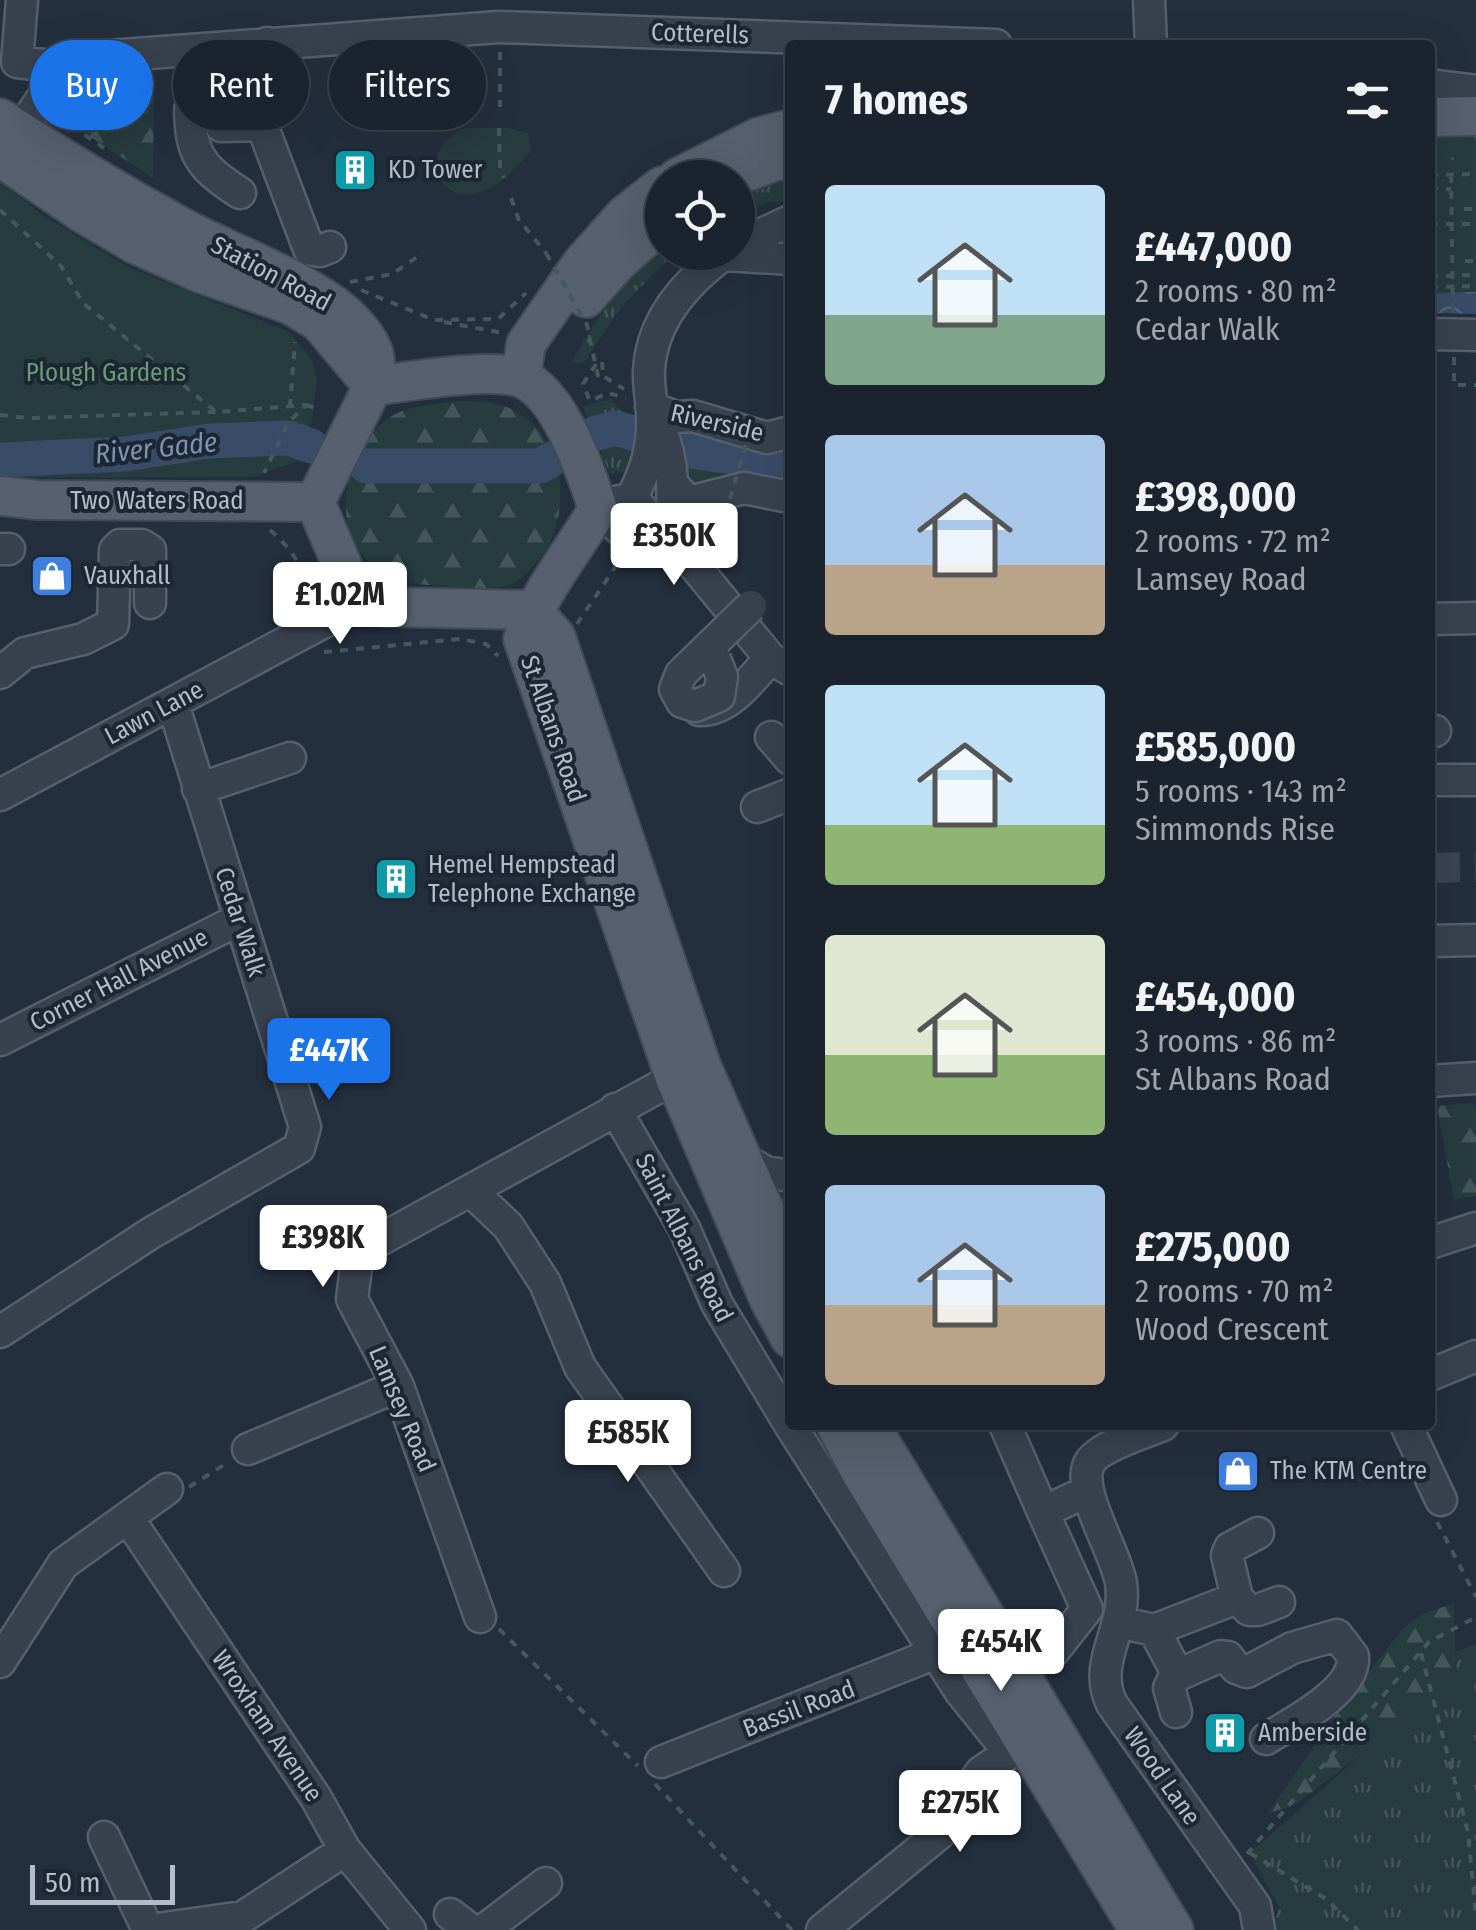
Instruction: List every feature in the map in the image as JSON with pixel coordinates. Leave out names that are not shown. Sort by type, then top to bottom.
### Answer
[{"type":"main road","points":[[1435,116],[1476,116]]},
{"type":"main road","points":[[713,160],[759,137],[785,130]]},
{"type":"main road","name":"Station Road","points":[[5,141],[84,214],[135,244],[200,273],[292,305],[318,322],[373,386]]},
{"type":"main road","points":[[755,169],[785,158]]},
{"type":"main road","points":[[521,378],[526,344],[582,263],[626,214],[645,199]]},
{"type":"main road","points":[[521,378],[546,358],[587,296],[645,238]]},
{"type":"main road","points":[[449,378],[521,378],[540,393],[566,426],[582,459],[615,503],[532,610],[385,606],[355,595],[315,502],[373,386],[449,378]]},
{"type":"main road","name":"Two Waters Road","points":[[0,496],[36,500],[315,502]]},
{"type":"main road","name":"St Albans Road","points":[[785,1257],[721,1114],[556,637],[532,610],[522,639],[675,1078],[785,1329]]},
{"type":"main road","points":[[633,866],[634,917],[678,1050],[675,1078],[687,1075],[721,1114]]},
{"type":"main road","points":[[839,1430],[863,1476],[1029,1740],[1139,1930]]},
{"type":"main road","points":[[873,1430],[967,1591],[1029,1740],[1174,1930]]},
{"type":"street","points":[[8,62],[22,0]]},
{"type":"street","points":[[1149,0],[1151,40]]},
{"type":"street","name":"Cotterells","points":[[309,45],[366,47],[499,27],[858,40]]},
{"type":"street","points":[[1435,86],[1476,91]]},
{"type":"street","points":[[5,141],[30,110]]},
{"type":"street","points":[[191,130],[197,157],[211,175],[240,193]]},
{"type":"street","points":[[263,130],[308,249],[330,248]]},
{"type":"street","points":[[755,239],[785,224]]},
{"type":"street","points":[[755,254],[785,258]]},
{"type":"street","points":[[652,535],[655,436],[648,370],[655,339],[667,313],[702,270]]},
{"type":"street","name":"Riverside","points":[[655,436],[675,417],[693,416],[748,434],[785,438]]},
{"type":"street","points":[[655,436],[689,502],[744,488],[784,496]]},
{"type":"street","points":[[655,436],[646,472],[615,503],[622,531],[652,535],[780,664],[710,711],[681,708],[671,694],[670,678],[682,660],[698,654],[715,660],[722,677],[719,696],[695,706],[682,702],[675,690],[681,674],[695,660],[709,647],[723,633],[751,606]]},
{"type":"street","points":[[0,674],[25,654],[83,639],[113,624],[115,550],[120,545],[142,545],[150,550],[150,603]]},
{"type":"street","name":"Lawn Lane","points":[[0,796],[337,616],[355,595]]},
{"type":"street","points":[[1435,619],[1476,618]]},
{"type":"street","name":"Cedar Walk","points":[[0,1332],[151,1233],[299,1148],[306,1127],[173,704]]},
{"type":"street","points":[[198,789],[290,758]]},
{"type":"street","points":[[1435,780],[1476,780]]},
{"type":"street","points":[[757,807],[785,796]]},
{"type":"street","name":"Corner Hall Avenue","points":[[0,1040],[238,920]]},
{"type":"street","points":[[1435,941],[1476,940]]},
{"type":"street","points":[[615,1109],[675,1078]]},
{"type":"street","points":[[1435,1081],[1476,1078]]},
{"type":"street","name":"Lamsey Road","points":[[480,1617],[398,1386],[352,1299],[358,1252],[615,1109]]},
{"type":"street","name":"Saint Albans Road","points":[[615,1109],[684,1228],[717,1304],[785,1417]]},
{"type":"street","points":[[739,1156],[766,1172],[785,1175]]},
{"type":"street","points":[[471,1191],[508,1226],[545,1283],[580,1367],[724,1571]]},
{"type":"street","points":[[785,1202],[779,1214],[785,1228]]},
{"type":"street","points":[[1435,1241],[1476,1228]]},
{"type":"street","points":[[1435,1373],[1476,1356]]},
{"type":"street","points":[[248,1450],[398,1386]]},
{"type":"street","name":"Saint Albans Road","points":[[793,1430],[941,1661],[1029,1740]]},
{"type":"street","points":[[1007,1430],[1086,1608],[1053,1652]]},
{"type":"street","points":[[1043,1512],[1088,1492],[1086,1469],[1094,1454],[1151,1430]]},
{"type":"street","points":[[1408,1430],[1441,1500]]},
{"type":"street","points":[[0,1662],[62,1564],[166,1488]]},
{"type":"street","name":"Wood Lane","points":[[1088,1492],[1118,1571],[1122,1603],[1104,1689],[1237,1858],[1256,1906],[1259,1930]]},
{"type":"street","name":"Wroxham Avenue","points":[[128,1518],[316,1798],[345,1850],[410,1930]]},
{"type":"street","points":[[1258,1534],[1230,1548],[1227,1556],[1238,1598],[1249,1610],[1278,1602]]},
{"type":"street","points":[[1118,1622],[1154,1630],[1238,1598]]},
{"type":"street","points":[[1154,1630],[1176,1674]]},
{"type":"street","points":[[1176,1712],[1169,1688],[1176,1674],[1221,1656],[1247,1672],[1292,1648],[1337,1634],[1353,1656],[1351,1673],[1321,1704],[1266,1740]]},
{"type":"street","name":"Bassil Road","points":[[652,1770],[941,1661]]},
{"type":"street","points":[[822,1930],[938,1834],[981,1772],[1029,1740]]},
{"type":"street","points":[[104,1837],[149,1930],[243,1917],[345,1850]]},
{"type":"street","points":[[484,1930],[546,1883]]},
{"type":"path","points":[[499,27],[500,108]]},
{"type":"path","points":[[499,128],[504,178]]},
{"type":"path","points":[[1450,174],[1454,385],[1476,385]]},
{"type":"path","points":[[1435,175],[1476,174]]},
{"type":"path","points":[[1435,189],[1451,189]]},
{"type":"path","points":[[511,198],[520,220],[546,253],[587,325],[602,376],[624,387],[655,436]]},
{"type":"path","points":[[1464,210],[1476,209]]},
{"type":"path","points":[[0,210],[61,266],[83,303],[216,412]]},
{"type":"path","points":[[1435,224],[1476,224]]},
{"type":"path","points":[[345,283],[392,274],[423,253]]},
{"type":"path","points":[[1465,261],[1476,260]]},
{"type":"path","points":[[1435,276],[1476,275]]},
{"type":"path","points":[[1435,287],[1476,286]]},
{"type":"path","points":[[434,320],[504,334]]},
{"type":"path","points":[[290,407],[296,332]]},
{"type":"path","points":[[599,363],[600,381]]},
{"type":"path","points":[[599,363],[583,384],[590,401],[600,398]]},
{"type":"path","points":[[0,415],[29,418],[216,412],[306,405],[318,409]]},
{"type":"path","points":[[274,448],[288,423],[306,405]]},
{"type":"path","points":[[730,498],[751,426]]},
{"type":"path","points":[[276,534],[293,552],[301,569],[293,609]]},
{"type":"path","points":[[572,632],[618,563],[635,554],[652,535]]},
{"type":"path","points":[[313,653],[460,639],[486,644],[506,670]]},
{"type":"path","points":[[166,1488],[180,1493],[248,1450]]},
{"type":"path","points":[[1441,1500],[1430,1507],[1476,1597]]},
{"type":"path","points":[[480,1617],[503,1632],[652,1770],[792,1930]]},
{"type":"path","points":[[1358,1930],[1326,1899],[1237,1858],[1429,1642],[1476,1617]]},
{"type":"path","points":[[1421,1652],[1468,1832],[1476,1917]]},
{"type":"green space","points":[[154,79],[153,178],[80,130],[153,130]]},
{"type":"green space","points":[[508,128],[528,133],[531,151],[490,188],[460,194],[441,181],[437,170],[441,147],[463,130]]},
{"type":"green space","points":[[1476,134],[1476,160],[1435,160],[1435,135]]},
{"type":"green space","points":[[1435,160],[1476,160],[1476,314],[1435,313]]},
{"type":"green space","points":[[785,181],[785,200],[755,208],[755,192]]},
{"type":"green space","name":"Plough Gardens","points":[[0,182],[44,216],[128,267],[289,332],[311,358],[317,379],[312,421],[296,462],[252,477],[0,478]]},
{"type":"green space","points":[[645,262],[645,270],[657,270],[622,306],[585,361],[572,362],[612,299]]},
{"type":"green space","points":[[610,399],[628,423],[632,442],[625,472],[610,474],[583,407]]},
{"type":"green space","points":[[459,401],[497,404],[519,413],[536,427],[556,464],[560,507],[555,529],[531,569],[503,587],[428,585],[390,577],[363,557],[346,515],[351,470],[375,430],[408,409]]},
{"type":"green space","points":[[681,427],[785,449],[785,483],[690,485]]},
{"type":"green space","points":[[1473,1103],[1476,1196],[1454,1200],[1437,1106]]},
{"type":"green space","points":[[1454,1603],[1456,1682],[1295,1805],[1268,1813],[1334,1717],[1403,1628],[1423,1614]]},
{"type":"green space","points":[[1476,1644],[1476,1930],[1271,1930],[1279,1908],[1250,1853],[1362,1754],[1455,1682],[1455,1652]]},
{"type":"water","points":[[1476,292],[1476,314],[1435,313],[1435,293]]},
{"type":"waterway","name":"River Gade","points":[[594,434],[616,428],[696,452],[785,464]]},
{"type":"waterway","name":"River Gade","points":[[0,460],[125,454],[210,441],[288,438],[311,446]]},
{"type":"waterway","name":"River Gade","points":[[366,466],[540,466],[554,458]]},
{"type":"tunnel","points":[[1435,868],[1476,867]]},
{"type":"place","name":"KD Tower","points":[[355,170]]},
{"type":"place","name":"Vauxhall","points":[[52,576]]},
{"type":"place","name":"Hemel Hempstead Telephone Exchange","points":[[396,879]]},
{"type":"place","name":"The KTM Centre","points":[[1238,1471]]},
{"type":"place","name":"Amberside","points":[[1225,1733]]}]
